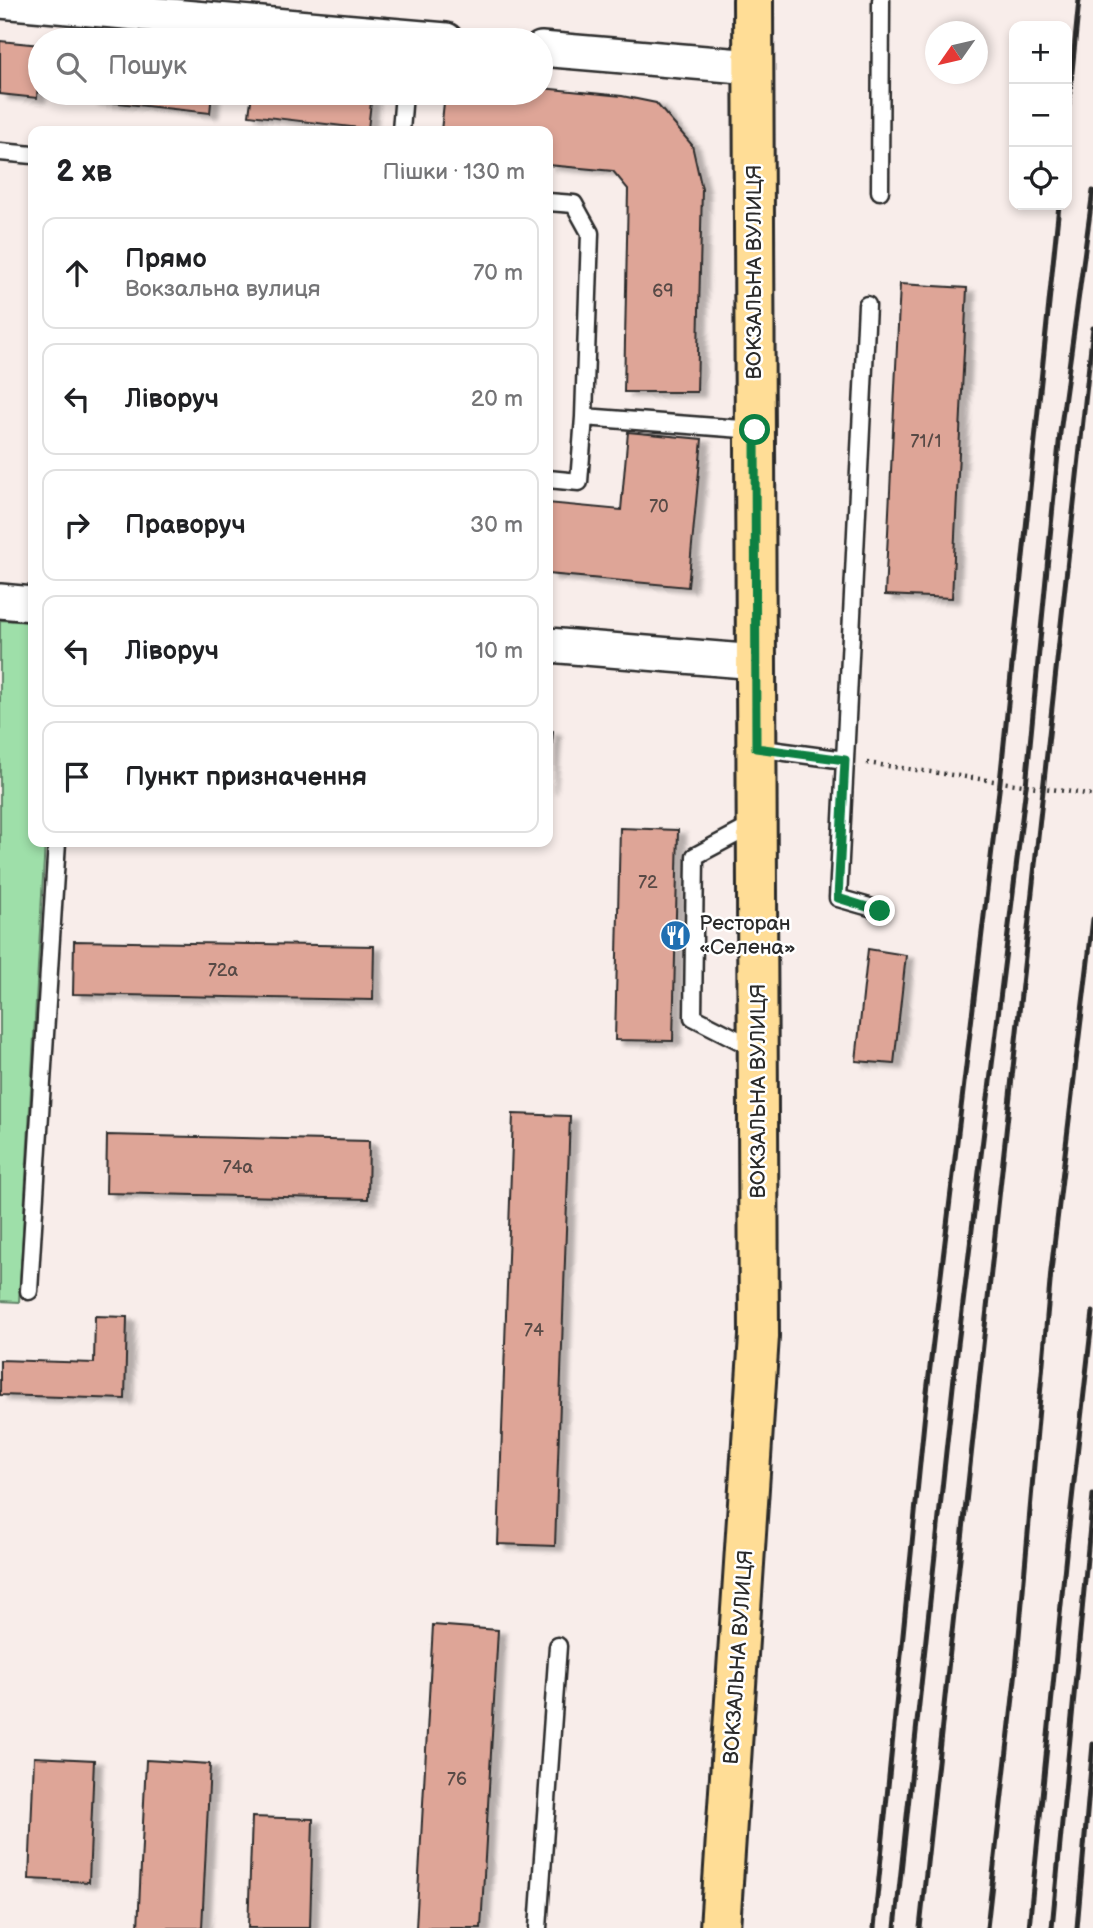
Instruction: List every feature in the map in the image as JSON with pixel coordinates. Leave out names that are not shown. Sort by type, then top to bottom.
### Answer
[{"type":"main road","name":"ВОКЗАЛЬНА ВУЛИЦЯ","points":[[720,1928],[759,1336],[753,0]]},
{"type":"street","points":[[0,1],[297,28]]},
{"type":"street","points":[[553,49],[754,67]]},
{"type":"street","points":[[0,601],[28,604]]},
{"type":"street","points":[[553,645],[757,662]]},
{"type":"lane","points":[[880,191],[881,0]]},
{"type":"lane","points":[[401,126],[403,105]]},
{"type":"lane","points":[[0,152],[28,155]]},
{"type":"lane","points":[[553,202],[574,204],[590,233],[579,482],[553,479]]},
{"type":"lane","points":[[867,305],[838,898],[880,911]]},
{"type":"lane","points":[[584,416],[755,430]]},
{"type":"lane","points":[[756,748],[845,760]]},
{"type":"lane","points":[[757,822],[695,856],[693,1017],[757,1050]]},
{"type":"lane","points":[[29,1291],[57,847]]},
{"type":"lane","points":[[538,1928],[558,1646]]},
{"type":"path","points":[[845,760],[1093,795]]},
{"type":"green space","points":[[0,620],[28,622],[28,847],[45,847],[19,1302],[0,1301]]},
{"type":"building","points":[[0,41],[28,44],[28,97],[0,94]]},
{"type":"building","points":[[553,89],[622,96],[656,103],[692,145],[702,189],[697,392],[624,392],[628,189],[613,171],[553,165],[553,126],[442,126],[444,105],[553,105]]},
{"type":"building","points":[[137,105],[211,105],[210,113]]},
{"type":"building","points":[[250,105],[371,105],[368,126],[342,126],[249,115]]},
{"type":"building","points":[[900,284],[967,288],[952,598],[885,595]]},
{"type":"building","points":[[628,432],[702,439],[688,587],[553,574],[553,503],[621,510]]},
{"type":"building","points":[[620,828],[678,830],[673,1041],[615,1040]]},
{"type":"building","points":[[74,941],[374,946],[373,1000],[73,994]]},
{"type":"building","points":[[868,949],[906,955],[894,1064],[856,1061]]},
{"type":"building","points":[[513,1114],[570,1116],[555,1546],[498,1544]]},
{"type":"building","points":[[107,1135],[369,1141],[368,1199],[106,1193]]},
{"type":"building","points":[[95,1316],[127,1317],[125,1399],[0,1395],[0,1360],[94,1363]]},
{"type":"building","points":[[433,1625],[498,1630],[481,1928],[416,1928]]},
{"type":"building","points":[[34,1757],[94,1760],[89,1882],[29,1879]]},
{"type":"building","points":[[146,1760],[210,1764],[202,1928],[138,1928]]},
{"type":"building","points":[[252,1817],[313,1819],[310,1928],[248,1928]]},
{"type":"railway","points":[[1071,84],[1079,0]]},
{"type":"railway","points":[[895,1928],[954,1377],[1026,786],[1060,433],[1093,191]]},
{"type":"railway","points":[[874,1928],[927,1392],[1000,782],[1058,210]]},
{"type":"railway","points":[[920,1928],[1093,328]]},
{"type":"railway","points":[[987,1928],[1016,1670],[1051,1271],[1093,919]]},
{"type":"railway","points":[[1029,1928],[1093,1312]]},
{"type":"railway","points":[[1052,1928],[1093,1495]]},
{"type":"railway","points":[[1077,1928],[1093,1744]]},
{"type":"place","name":"Ресторан «Селена»","points":[[676,935]]},
{"type":"route","points":[[755,430],[756,748],[845,760],[838,898],[880,911]]}]
